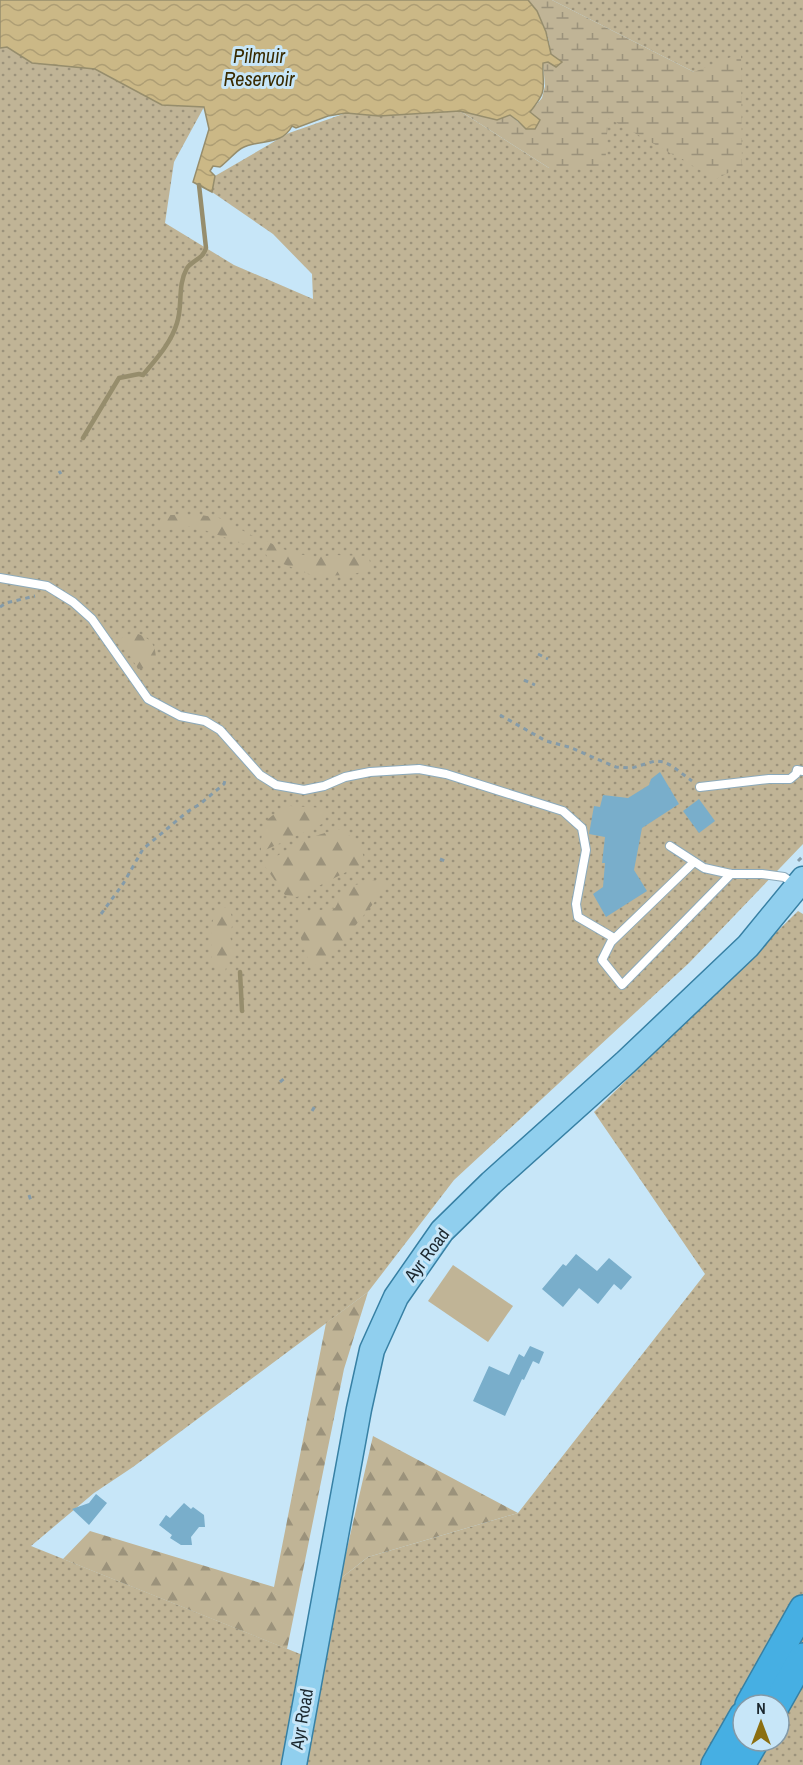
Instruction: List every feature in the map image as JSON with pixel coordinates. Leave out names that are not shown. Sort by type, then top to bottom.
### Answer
[{"type":"highway","points":[[756,1693],[803,1609]]},
{"type":"highway","points":[[783,1693],[803,1657]]},
{"type":"highway","points":[[715,1765],[731,1737]]},
{"type":"main road","name":"Ayr Road","points":[[294,1765],[359,1409],[372,1350],[396,1298],[442,1231],[748,946],[795,881]]},
{"type":"lane","points":[[0,578],[47,586],[73,602],[93,619],[148,699],[157,706],[180,716],[205,721],[220,730],[260,775],[276,785],[304,790],[369,772],[419,769],[446,774],[563,811],[582,828],[586,850],[576,904],[578,918],[614,938]]},
{"type":"lane","points":[[697,784],[790,779],[797,770],[803,771]]},
{"type":"lane","points":[[670,846],[704,868],[731,874],[762,874],[795,881]]},
{"type":"lane","points":[[694,862],[610,942],[602,960],[622,985],[731,874]]},
{"type":"path","points":[[0,607],[6,603],[54,591]]},
{"type":"path","points":[[539,655],[547,658]]},
{"type":"path","points":[[525,681],[534,685]]},
{"type":"path","points":[[500,715],[546,741],[568,747],[616,767],[632,768],[655,761],[664,762],[697,784]]},
{"type":"path","points":[[101,914],[123,884],[143,849],[224,784],[226,777]]},
{"type":"path","points":[[795,881],[803,856]]},
{"type":"path","points":[[440,859],[445,861]]},
{"type":"path","points":[[280,1082],[285,1078]]},
{"type":"path","points":[[312,1111],[315,1106]]},
{"type":"path","points":[[30,1195],[31,1201]]},
{"type":"green space","points":[[0,0],[249,0],[204,107],[174,162],[165,223],[234,265],[313,299],[312,274],[273,234],[212,192],[215,176],[289,133],[346,113],[379,116],[460,111],[549,168],[607,118],[694,72],[552,0],[803,0],[803,844],[689,963],[454,1180],[368,1292],[133,1467],[94,1493],[31,1546],[325,1664],[340,1579],[368,1557],[518,1513],[705,1274],[594,1112],[798,911],[803,914],[803,1765],[0,1765]]},
{"type":"green space","points":[[528,0],[552,0],[694,72],[741,53],[742,166],[716,179],[608,118],[605,168],[549,168],[460,111],[497,120],[510,115],[526,129],[530,112],[542,98],[545,86],[543,63],[548,62],[550,55],[546,30]]},
{"type":"green space","points":[[201,515],[219,518],[253,536],[250,542],[243,544],[193,526],[168,530],[159,523],[162,516]]},
{"type":"green space","points":[[265,540],[297,554],[317,557],[368,556],[370,562],[365,571],[350,575],[314,576],[268,558],[263,549]]},
{"type":"green space","points":[[138,634],[148,639],[154,646],[157,666],[138,669],[120,639],[126,635]]},
{"type":"green space","points":[[290,806],[324,808],[322,824],[261,852],[263,827],[266,822],[274,814]]},
{"type":"green space","points":[[342,829],[360,848],[364,863],[297,897],[285,895],[264,865],[301,842]]},
{"type":"green space","points":[[376,880],[386,882],[382,893],[328,959],[311,967],[297,927],[300,913],[335,908],[341,897],[342,888]]},
{"type":"green space","points":[[229,907],[233,921],[230,936],[235,957],[227,963],[224,977],[212,964],[211,926],[217,909]]},
{"type":"green space","points":[[453,1265],[513,1306],[488,1342],[428,1301]]},
{"type":"green space","points":[[368,1292],[344,1369],[287,1649],[63,1559],[90,1531],[274,1587],[326,1323]]},
{"type":"green space","points":[[373,1436],[518,1513],[368,1557],[340,1579]]},
{"type":"water","name":"Pilmuir Reservoir","points":[[0,0],[528,0],[537,11],[546,32],[551,54],[562,62],[556,67],[548,62],[543,63],[542,93],[530,112],[540,120],[535,129],[526,129],[510,115],[497,120],[460,111],[379,116],[346,113],[328,116],[296,128],[292,126],[282,137],[249,145],[242,148],[220,167],[213,166],[210,171],[215,176],[212,192],[193,182],[209,129],[204,107],[162,105],[95,69],[32,63],[7,47],[0,48]]},
{"type":"building","points":[[660,772],[679,804],[642,828],[634,870],[647,891],[606,917],[593,894],[603,887],[605,863],[602,863],[605,837],[589,834],[594,806],[600,807],[603,795],[628,798],[649,785],[651,779]]},
{"type":"building","points":[[699,799],[715,821],[699,833],[683,811]]},
{"type":"building","points":[[576,1254],[597,1271],[609,1258],[632,1277],[621,1290],[614,1284],[598,1304],[579,1288],[563,1307],[542,1289],[563,1264],[566,1266]]},
{"type":"building","points":[[530,1346],[544,1352],[539,1364],[533,1361],[524,1380],[522,1379],[505,1416],[473,1401],[489,1366],[509,1375],[519,1354],[524,1357]]},
{"type":"building","points":[[96,1494],[107,1503],[89,1525],[72,1509],[89,1503]]},
{"type":"building","points":[[184,1503],[204,1515],[205,1527],[199,1527],[191,1537],[192,1545],[181,1545],[170,1538],[172,1535],[159,1525],[166,1515],[170,1518]]},
{"type":"waterway","points":[[83,438],[119,378],[143,375],[171,337],[179,316],[184,275],[189,265],[203,255],[206,248],[199,185]]},
{"type":"waterway","points":[[240,972],[242,1011]]}]
